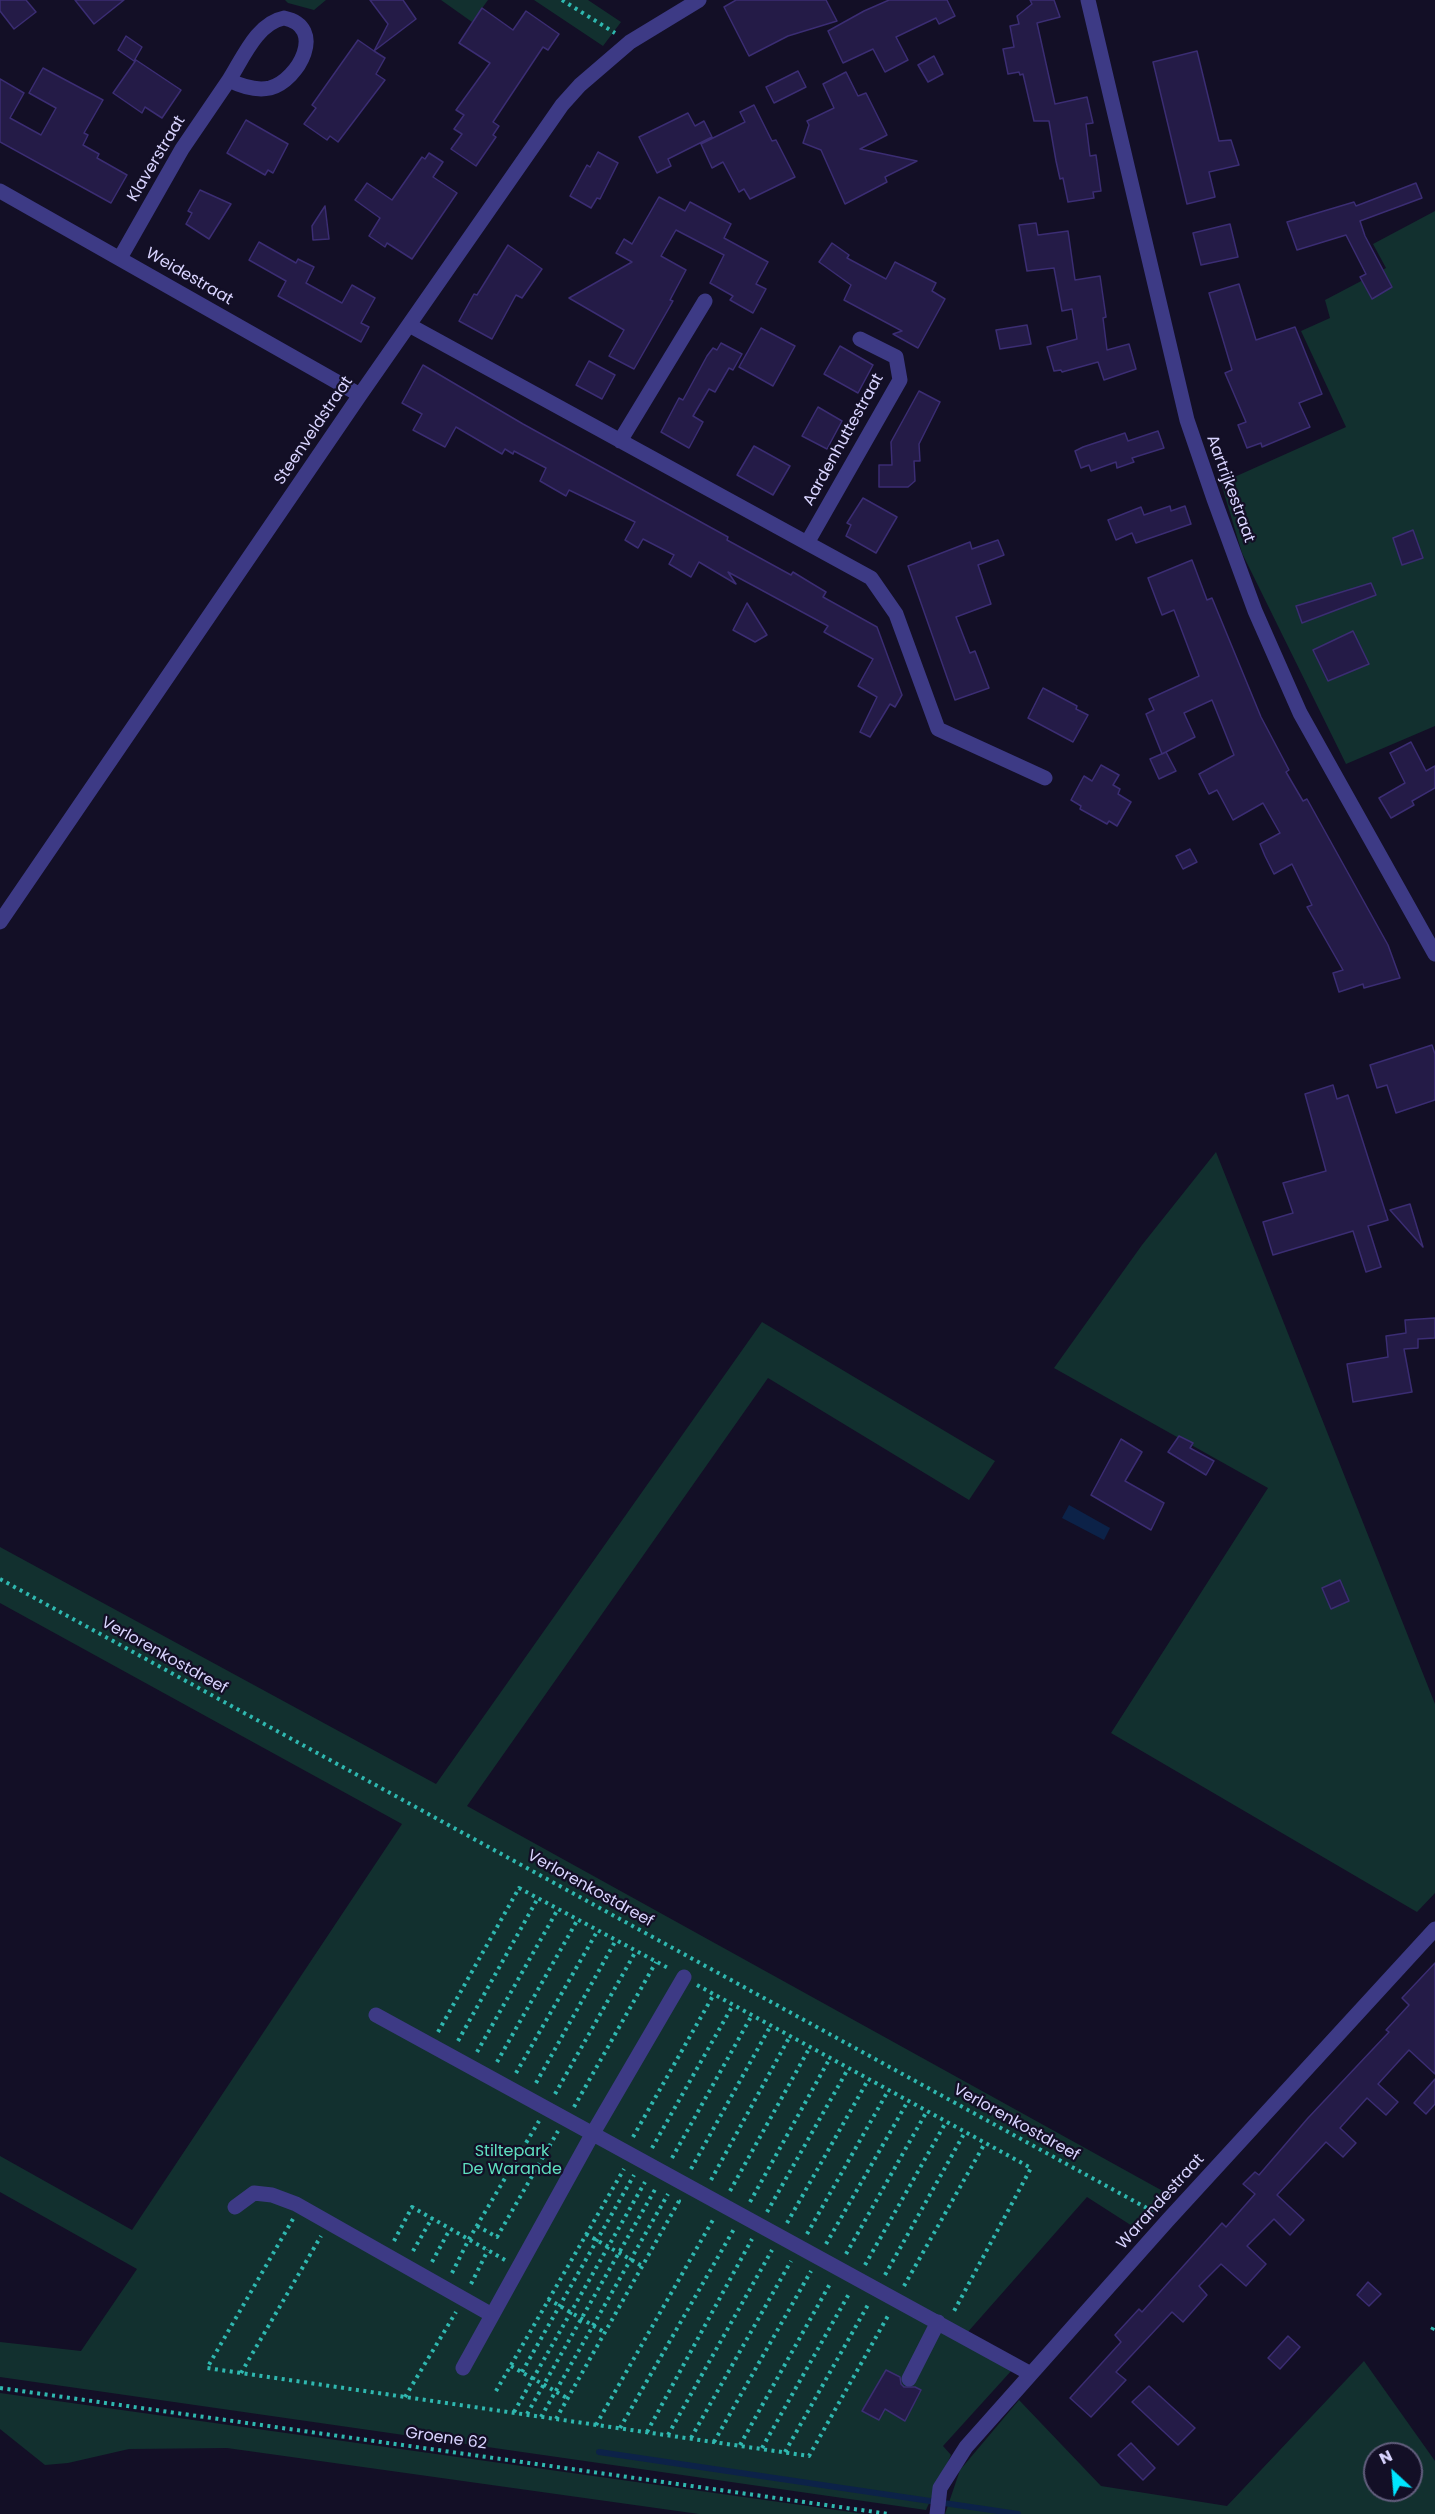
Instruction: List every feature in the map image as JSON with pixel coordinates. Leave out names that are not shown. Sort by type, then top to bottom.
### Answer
[{"type":"street","name":"Steenveldstraat","points":[[0,922],[360,395],[562,105],[580,85],[630,42],[699,0]]},
{"type":"street","name":"Aartrijkestraat","points":[[1088,0],[1187,420],[1218,510],[1256,611],[1300,713],[1435,954]]},
{"type":"street","name":"Klaverstraat","points":[[120,258],[182,148],[263,28],[273,20],[284,18],[295,20],[302,27],[306,39],[306,50],[292,72],[280,83],[269,88],[255,88],[241,86],[229,80]]},
{"type":"street","name":"Weidestraat","points":[[0,191],[360,395]]},
{"type":"street","points":[[620,441],[705,301]]},
{"type":"street","points":[[409,325],[872,578],[896,614],[938,729],[1046,778]]},
{"type":"street","name":"Aardenhuttestraat","points":[[807,543],[900,380],[896,357],[860,339]]},
{"type":"street","name":"Warandestraat","points":[[937,2514],[940,2488],[966,2447],[1168,2220],[1435,1929]]},
{"type":"street","points":[[463,2368],[593,2133],[684,1977]]},
{"type":"street","points":[[376,2015],[1032,2374]]},
{"type":"street","points":[[236,2207],[254,2193],[272,2195],[299,2206],[492,2315]]},
{"type":"street","points":[[909,2379],[942,2324]]},
{"type":"path","points":[[562,0],[630,42]]},
{"type":"path","name":"Verlorenkostdreef","points":[[0,1580],[1168,2220]]},
{"type":"path","points":[[431,2045],[519,1888],[578,1919],[1031,2168],[942,2324]]},
{"type":"path","points":[[450,2055],[538,1898]]},
{"type":"path","points":[[469,2066],[558,1909]]},
{"type":"path","points":[[489,2076],[578,1919]]},
{"type":"path","points":[[508,2087],[598,1930]]},
{"type":"path","points":[[528,2098],[616,1940]]},
{"type":"path","points":[[445,2288],[469,2239],[636,1951]]},
{"type":"path","points":[[477,2226],[497,2238],[656,1962]]},
{"type":"path","points":[[625,2151],[714,1994]]},
{"type":"path","points":[[522,2372],[733,2005]]},
{"type":"path","points":[[527,2415],[752,2015]]},
{"type":"path","points":[[683,2183],[771,2025]]},
{"type":"path","points":[[703,2194],[790,2036]]},
{"type":"path","points":[[596,2425],[810,2047]]},
{"type":"path","points":[[620,2428],[830,2058]]},
{"type":"path","points":[[647,2432],[848,2069]]},
{"type":"path","points":[[668,2435],[868,2080]]},
{"type":"path","points":[[690,2438],[888,2091]]},
{"type":"path","points":[[299,2206],[207,2368],[810,2456],[985,2143]]},
{"type":"path","points":[[496,2391],[623,2169],[634,2175]]},
{"type":"path","points":[[513,2413],[645,2181]]},
{"type":"path","points":[[541,2417],[668,2194],[679,2201],[556,2419]]},
{"type":"path","points":[[387,2256],[412,2207],[519,2268]]},
{"type":"path","points":[[405,2266],[432,2218]]},
{"type":"path","points":[[241,2373],[329,2223]]},
{"type":"path","points":[[424,2276],[450,2229]]},
{"type":"path","points":[[586,2234],[642,2266]]},
{"type":"path","points":[[405,2397],[464,2299],[488,2250]]},
{"type":"path","points":[[548,2299],[604,2332]]},
{"type":"path","points":[[1432,2330],[1435,2324]]},
{"type":"path","points":[[511,2366],[567,2398]]},
{"type":"path","name":"Groene 62","points":[[0,2388],[888,2514]]},
{"type":"green space","points":[[285,0],[326,0],[314,10],[288,3]]},
{"type":"green space","points":[[441,0],[488,0],[472,22]]},
{"type":"green space","points":[[534,0],[588,0],[621,22],[603,46]]},
{"type":"green space","points":[[1435,211],[1435,726],[1346,764],[1242,553],[1221,483],[1346,427],[1301,331],[1330,318],[1325,300],[1386,268],[1373,244]]},
{"type":"green space","points":[[1216,1152],[1435,1704],[1435,1893],[1417,1912],[1111,1733],[1268,1488],[1054,1368],[1142,1245]]},
{"type":"green space","name":"Stiltepark De Warande","points":[[762,1322],[995,1461],[969,1500],[768,1378],[467,1806],[1170,2195],[1140,2231],[1087,2197],[959,2342],[1012,2370],[943,2446],[951,2455],[926,2510],[0,2377],[0,2342],[81,2351],[137,2269],[0,2192],[0,2156],[132,2230],[402,1824],[0,1603],[0,1547],[436,1784]]},
{"type":"green space","points":[[1364,2361],[1422,2442],[1363,2442],[1363,2502],[1423,2502],[1423,2444],[1435,2461],[1435,2514],[945,2514],[960,2470],[1019,2400],[1101,2486],[1227,2506]]},
{"type":"green space","points":[[0,2393],[865,2514],[699,2514],[227,2448],[129,2449],[68,2463],[45,2465],[0,2429]]},
{"type":"water","points":[[1069,1505],[1110,1528],[1104,1540],[1062,1518]]},
{"type":"building","points":[[0,0],[26,0],[36,12],[14,29],[0,11]]},
{"type":"building","points":[[75,0],[124,0],[94,24]]},
{"type":"building","points":[[370,0],[403,0],[416,19],[374,51],[388,24]]},
{"type":"building","points":[[736,0],[826,0],[837,21],[788,36],[749,56],[724,7]]},
{"type":"building","points":[[889,0],[947,0],[955,16],[939,24],[936,18],[896,37],[908,60],[885,72],[873,49],[843,63],[828,31]]},
{"type":"building","points":[[1030,0],[1054,0],[1060,17],[1037,23],[1055,104],[1087,97],[1093,123],[1086,124],[1090,156],[1096,155],[1101,191],[1093,192],[1094,198],[1068,202],[1063,178],[1060,179],[1049,121],[1034,121],[1023,74],[1020,75],[1019,72],[1008,74],[1003,49],[1014,47],[1010,26],[1019,24],[1017,16],[1032,4]]},
{"type":"building","points":[[482,8],[513,30],[526,11],[559,34],[548,50],[543,47],[493,122],[499,126],[493,135],[496,137],[476,166],[451,149],[462,134],[454,129],[464,115],[456,110],[490,63],[459,43]]},
{"type":"building","points":[[126,36],[142,47],[134,61],[118,50]]},
{"type":"building","points":[[358,40],[385,58],[376,74],[385,80],[338,142],[330,136],[327,140],[304,124],[316,108],[312,105]]},
{"type":"building","points":[[1197,51],[1219,141],[1231,140],[1239,165],[1209,172],[1215,197],[1187,204],[1153,62]]},
{"type":"building","points":[[934,56],[943,74],[928,82],[918,65]]},
{"type":"building","points":[[136,60],[181,90],[162,118],[145,107],[142,113],[113,93]]},
{"type":"building","points":[[43,68],[103,100],[84,133],[88,135],[83,145],[99,154],[97,158],[127,175],[111,203],[0,142],[0,79],[24,93],[10,118],[41,135],[56,108],[29,93]]},
{"type":"building","points":[[798,71],[806,87],[774,103],[766,87]]},
{"type":"building","points":[[846,72],[858,96],[866,93],[887,135],[860,149],[917,161],[885,177],[887,182],[845,204],[821,150],[803,143],[809,125],[807,121],[834,108],[823,84]]},
{"type":"building","points":[[754,105],[772,141],[776,140],[795,177],[750,199],[744,189],[739,192],[723,162],[712,168],[701,144],[745,122],[740,112]]},
{"type":"building","points":[[688,113],[695,126],[704,121],[712,137],[668,159],[671,166],[657,173],[639,137]]},
{"type":"building","points":[[246,120],[288,144],[273,173],[268,170],[265,175],[227,153]]},
{"type":"building","points":[[598,152],[618,163],[600,199],[597,198],[591,208],[570,196],[587,165],[590,167]]},
{"type":"building","points":[[429,153],[443,162],[433,177],[457,193],[412,259],[387,243],[385,247],[369,236],[380,218],[355,200],[367,183],[392,200],[422,157],[425,159]]},
{"type":"building","points":[[1416,183],[1422,198],[1360,221],[1365,236],[1392,287],[1372,299],[1360,277],[1366,274],[1346,235],[1297,250],[1287,222],[1354,202],[1356,206]]},
{"type":"building","points":[[200,190],[231,204],[209,239],[186,224],[192,213],[188,211]]},
{"type":"building","points":[[659,197],[685,211],[690,202],[731,224],[724,238],[768,262],[756,284],[766,289],[753,313],[730,300],[733,296],[710,283],[724,255],[676,230],[661,256],[686,270],[670,300],[673,301],[634,369],[609,356],[624,330],[569,298],[632,262],[616,253],[624,239],[632,244]]},
{"type":"building","points":[[325,206],[329,239],[313,240],[312,226]]},
{"type":"building","points":[[1036,223],[1038,235],[1068,231],[1075,280],[1100,276],[1106,317],[1103,318],[1107,350],[1129,344],[1136,369],[1104,380],[1098,362],[1062,372],[1061,370],[1054,371],[1047,347],[1077,339],[1072,309],[1062,311],[1054,268],[1027,271],[1019,225]]},
{"type":"building","points":[[1230,224],[1238,257],[1201,265],[1193,233]]},
{"type":"building","points":[[259,242],[296,263],[298,259],[314,267],[306,283],[342,303],[352,285],[375,298],[361,323],[369,327],[361,342],[278,296],[286,281],[249,260]]},
{"type":"building","points":[[832,243],[849,255],[847,258],[886,279],[895,262],[936,283],[932,291],[945,299],[918,348],[893,334],[902,331],[844,300],[851,285],[819,262]]},
{"type":"building","points":[[508,245],[542,269],[522,298],[516,295],[492,339],[459,321],[474,294],[477,295]]},
{"type":"building","points":[[1239,284],[1256,340],[1295,327],[1322,394],[1299,403],[1310,427],[1262,447],[1261,443],[1247,448],[1238,425],[1246,422],[1225,373],[1232,370],[1209,293]]},
{"type":"building","points":[[1027,325],[1031,344],[1000,349],[996,330]]},
{"type":"building","points":[[761,328],[795,346],[773,386],[739,367]]},
{"type":"building","points":[[721,343],[742,354],[733,370],[729,368],[715,392],[709,389],[693,416],[703,422],[689,448],[661,432],[679,398],[683,400],[707,356],[713,348],[717,350]]},
{"type":"building","points":[[840,346],[873,365],[858,393],[824,374]]},
{"type":"building","points":[[589,361],[615,375],[602,399],[576,385]]},
{"type":"building","points":[[423,365],[523,424],[728,537],[727,540],[791,575],[793,572],[826,592],[823,597],[877,627],[902,695],[895,707],[890,704],[870,737],[860,732],[877,697],[858,686],[873,659],[824,632],[828,626],[728,572],[736,584],[699,562],[691,577],[669,564],[674,555],[643,539],[638,548],[625,540],[635,522],[569,490],[566,496],[540,481],[546,468],[514,451],[513,454],[505,449],[502,454],[456,427],[445,447],[413,430],[422,414],[402,403]]},
{"type":"building","points":[[919,391],[940,402],[919,444],[920,461],[914,461],[915,481],[908,487],[879,487],[879,465],[892,465],[891,442]]},
{"type":"building","points":[[818,407],[842,421],[827,449],[802,436]]},
{"type":"building","points":[[1158,431],[1164,448],[1132,458],[1134,462],[1117,468],[1116,462],[1091,471],[1089,465],[1081,468],[1075,451],[1083,447],[1125,433],[1128,441]]},
{"type":"building","points":[[754,446],[790,466],[773,495],[737,475]]},
{"type":"building","points":[[863,498],[897,517],[876,553],[846,536],[851,525],[847,523]]},
{"type":"building","points":[[1170,506],[1171,511],[1185,506],[1191,524],[1136,543],[1132,533],[1116,540],[1108,520],[1141,507],[1144,515]]},
{"type":"building","points":[[1413,530],[1423,558],[1402,565],[1393,538]]},
{"type":"building","points":[[998,540],[1004,555],[978,565],[991,604],[956,617],[970,653],[975,651],[989,688],[955,700],[908,566],[970,542],[972,549]]},
{"type":"building","points":[[1192,560],[1207,600],[1212,598],[1261,717],[1289,770],[1286,772],[1303,801],[1307,799],[1388,945],[1400,978],[1364,988],[1363,984],[1339,992],[1333,973],[1343,970],[1307,907],[1312,905],[1292,864],[1274,874],[1260,844],[1280,833],[1263,803],[1233,820],[1217,790],[1209,794],[1199,774],[1234,755],[1212,700],[1184,713],[1195,737],[1162,754],[1146,714],[1154,710],[1149,699],[1199,676],[1174,610],[1162,615],[1148,578]]},
{"type":"building","points":[[1371,583],[1376,595],[1302,623],[1296,606]]},
{"type":"building","points":[[747,603],[767,635],[755,642],[733,630]]},
{"type":"building","points":[[1353,631],[1369,664],[1328,681],[1313,650]]},
{"type":"building","points":[[1043,688],[1077,706],[1076,709],[1088,715],[1073,742],[1028,718]]},
{"type":"building","points":[[1411,742],[1426,771],[1435,766],[1435,788],[1412,801],[1414,805],[1391,818],[1379,798],[1405,783],[1390,753]]},
{"type":"building","points":[[1166,752],[1176,771],[1159,779],[1150,759]]},
{"type":"building","points":[[1101,765],[1119,775],[1113,785],[1120,789],[1118,794],[1131,802],[1117,826],[1109,821],[1107,824],[1080,809],[1081,806],[1071,800],[1084,776],[1092,781]]},
{"type":"building","points":[[1190,849],[1197,862],[1183,869],[1176,856]]},
{"type":"building","points":[[1432,1045],[1435,1054],[1435,1100],[1396,1113],[1387,1085],[1377,1088],[1370,1065]]},
{"type":"building","points":[[1333,1085],[1337,1099],[1348,1095],[1388,1220],[1368,1226],[1381,1267],[1366,1272],[1353,1231],[1273,1255],[1263,1222],[1293,1213],[1283,1183],[1326,1171],[1305,1094]]},
{"type":"building","points":[[1410,1204],[1423,1247],[1390,1210]]},
{"type":"building","points":[[1435,1318],[1435,1338],[1418,1339],[1418,1348],[1404,1349],[1412,1392],[1353,1402],[1347,1364],[1388,1357],[1386,1336],[1406,1333],[1405,1320]]},
{"type":"building","points":[[1179,1436],[1193,1443],[1190,1448],[1214,1461],[1206,1475],[1168,1452]]},
{"type":"building","points":[[1121,1439],[1142,1452],[1125,1481],[1164,1503],[1151,1530],[1091,1495]]},
{"type":"building","points":[[1340,1580],[1349,1601],[1331,1609],[1322,1588]]},
{"type":"building","points":[[1435,1963],[1435,2074],[1409,2050],[1378,2084],[1398,2102],[1386,2115],[1367,2098],[1340,2128],[1356,2143],[1343,2157],[1326,2142],[1277,2195],[1304,2220],[1290,2235],[1274,2219],[1247,2246],[1266,2264],[1246,2286],[1221,2264],[1199,2286],[1207,2295],[1183,2322],[1172,2312],[1116,2372],[1126,2380],[1091,2417],[1070,2398],[1121,2342],[1115,2335],[1139,2309],[1142,2312],[1222,2223],[1226,2227],[1255,2194],[1243,2184],[1255,2172],[1259,2175],[1308,2118],[1389,2032],[1386,2030],[1409,2005],[1402,1998]]},
{"type":"building","points":[[1435,2079],[1435,2104],[1426,2114],[1414,2103]]},
{"type":"building","points":[[1368,2282],[1381,2294],[1369,2306],[1357,2295]]},
{"type":"building","points":[[1288,2336],[1300,2347],[1280,2369],[1268,2358]]},
{"type":"building","points":[[886,2370],[900,2377],[904,2387],[915,2387],[921,2390],[905,2421],[885,2409],[879,2420],[862,2411]]},
{"type":"building","points":[[1149,2386],[1195,2428],[1178,2445],[1132,2402]]},
{"type":"building","points":[[1131,2443],[1155,2468],[1143,2480],[1118,2455]]},
{"type":"waterway","points":[[599,2452],[1018,2514]]}]
